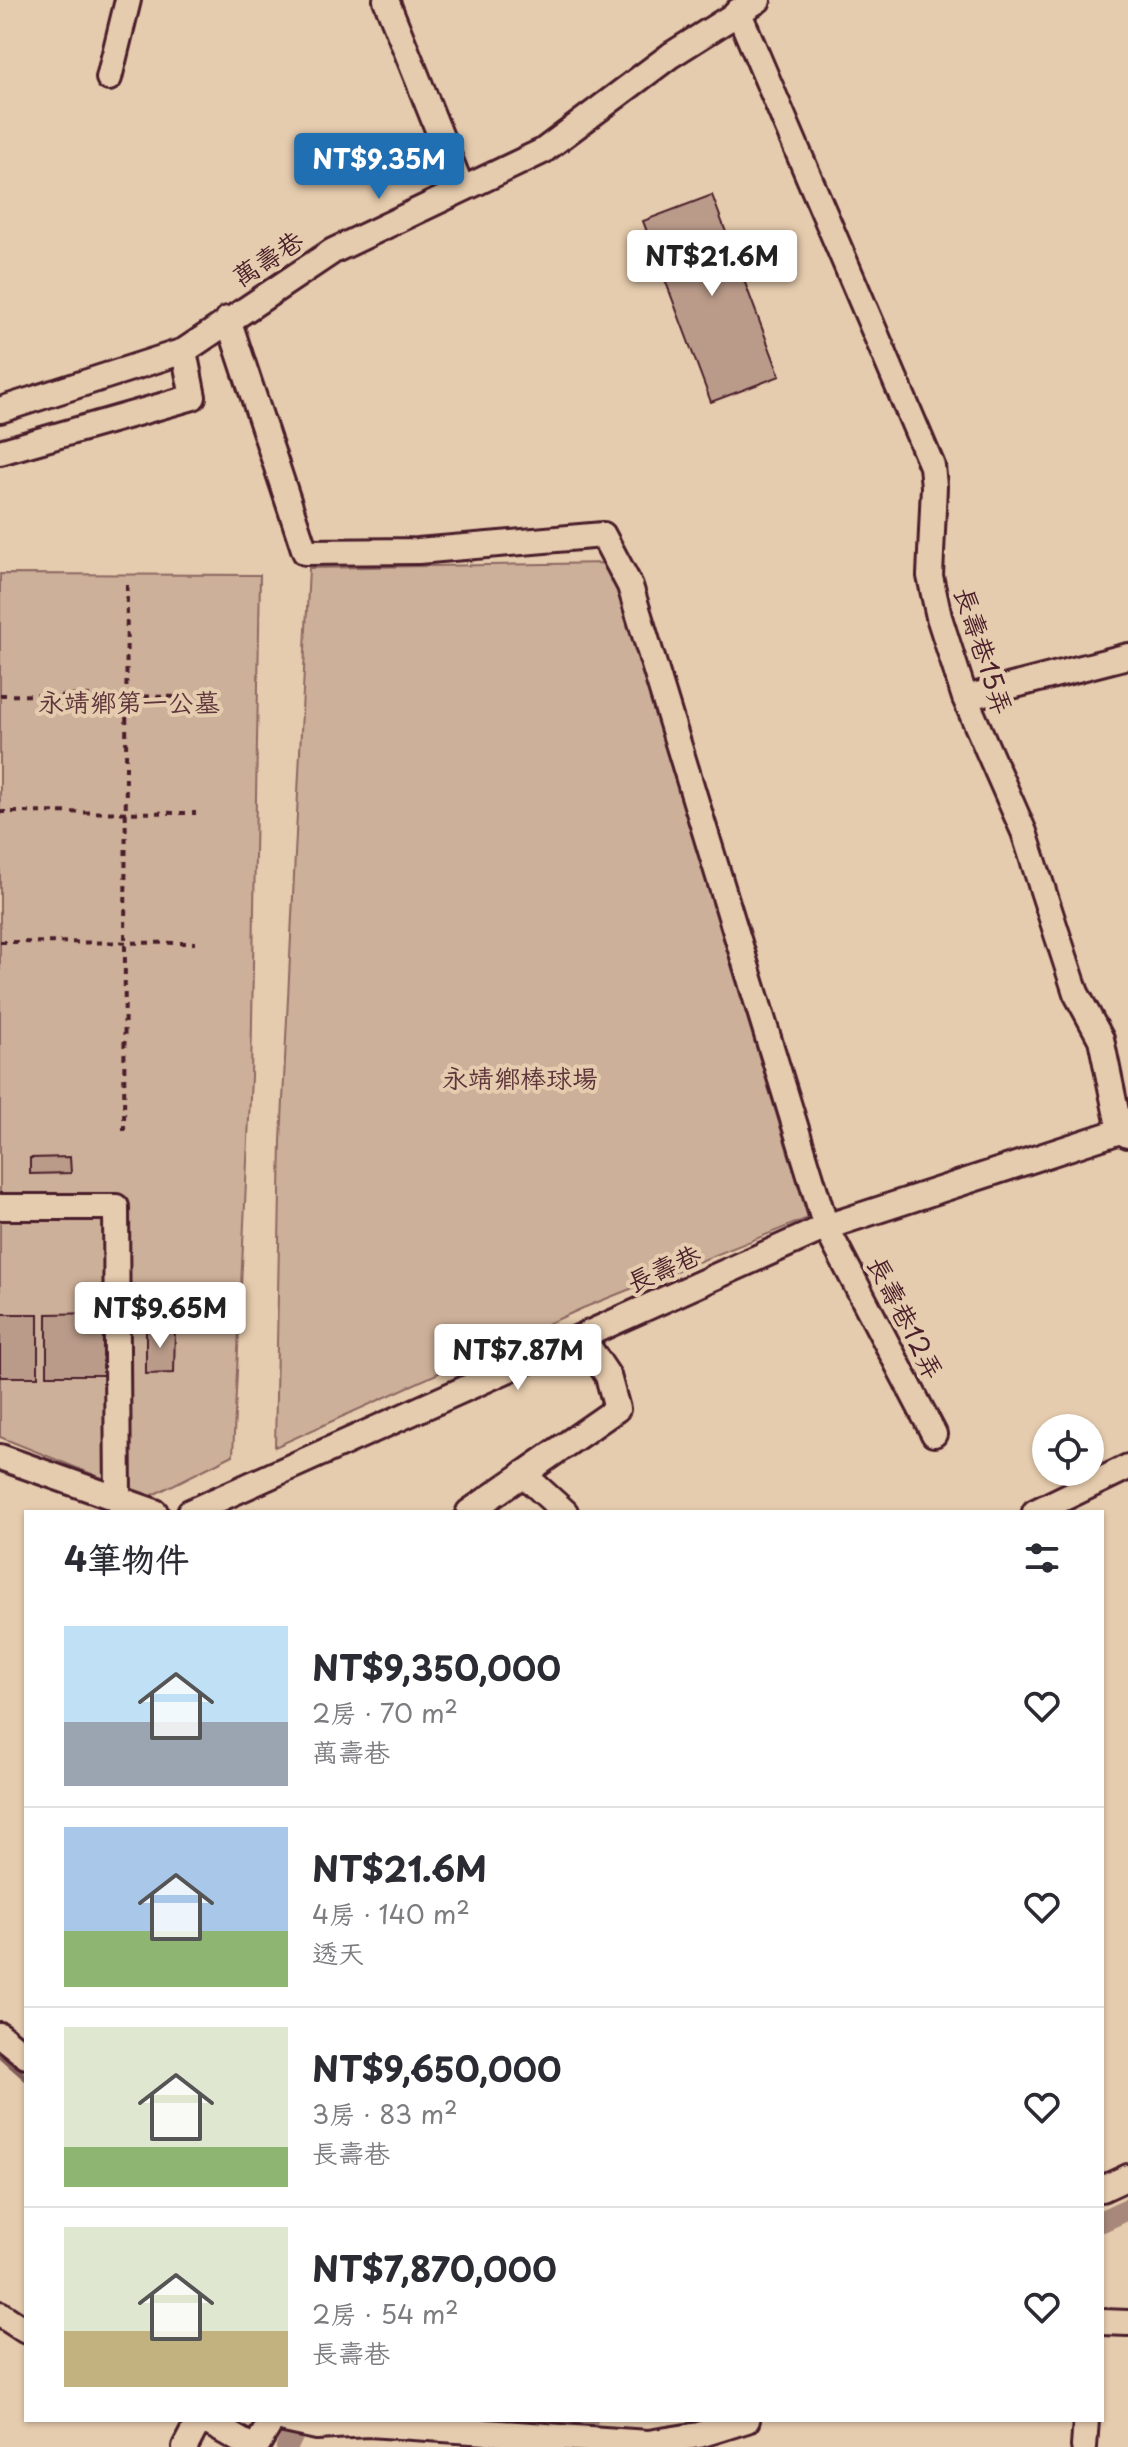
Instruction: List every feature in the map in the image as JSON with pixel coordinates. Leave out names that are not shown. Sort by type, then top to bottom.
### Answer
[{"type":"street","points":[[109,78],[128,0]]},
{"type":"street","points":[[386,0],[461,187]]},
{"type":"street","name":"萬壽巷","points":[[0,410],[184,351],[333,251],[461,187],[543,151],[671,55],[748,5]]},
{"type":"street","name":"長壽巷15弄","points":[[748,5],[932,466],[930,576],[939,617],[965,698],[1024,832],[1076,993],[1101,1039],[1124,1133]]},
{"type":"street","name":"長壽巷12弄","points":[[228,319],[305,552],[418,551],[603,535],[630,586],[826,1227],[934,1434]]},
{"type":"street","points":[[0,452],[193,397],[184,351]]},
{"type":"street","points":[[965,698],[1128,656]]},
{"type":"street","name":"長壽巷","points":[[199,1510],[826,1227],[978,1175],[1124,1133]]},
{"type":"street","points":[[0,1207],[116,1207],[118,1501]]},
{"type":"street","points":[[472,1510],[617,1409],[608,1376],[582,1337]]},
{"type":"street","points":[[0,1457],[148,1510]]},
{"type":"street","points":[[1039,1510],[1128,1467]]},
{"type":"street","points":[[523,1474],[563,1510]]},
{"type":"street","points":[[0,2035],[24,2054]]},
{"type":"street","points":[[1104,2188],[1128,2177]]},
{"type":"street","points":[[0,2314],[24,2330]]},
{"type":"street","points":[[1104,2322],[1128,2323]]},
{"type":"street","points":[[185,2447],[201,2422]]},
{"type":"street","points":[[206,2422],[254,2447],[271,2422]]},
{"type":"street","points":[[288,2422],[314,2437],[369,2424],[648,2445],[699,2435],[741,2422]]},
{"type":"street","points":[[1084,2447],[1086,2422]]},
{"type":"path","points":[[124,1131],[127,580]]},
{"type":"path","points":[[0,695],[189,697]]},
{"type":"path","points":[[0,812],[196,813]]},
{"type":"path","points":[[0,942],[195,943]]},
{"type":"green space","name":"永靖鄉棒球場","points":[[609,563],[808,1218],[583,1308],[275,1447],[281,1141],[309,568]]},
{"type":"green space","name":"永靖鄉第一公墓","points":[[0,574],[260,575],[251,1077],[233,1455],[149,1497],[0,1437]]},
{"type":"building","points":[[712,195],[780,376],[711,402],[643,221]]},
{"type":"building","points":[[70,1157],[71,1173],[30,1174],[30,1158]]},
{"type":"building","points":[[103,1313],[104,1375],[47,1375],[47,1314]]},
{"type":"building","points":[[0,1314],[38,1314],[38,1377],[0,1377]]},
{"type":"building","points":[[146,1327],[175,1327],[174,1373],[146,1374]]},
{"type":"waterway","points":[[0,2055],[24,2076]]},
{"type":"waterway","points":[[1104,2220],[1128,2209]]},
{"type":"waterway","points":[[287,2447],[299,2422]]},
{"type":"waterway","points":[[548,2422],[580,2422]]}]
